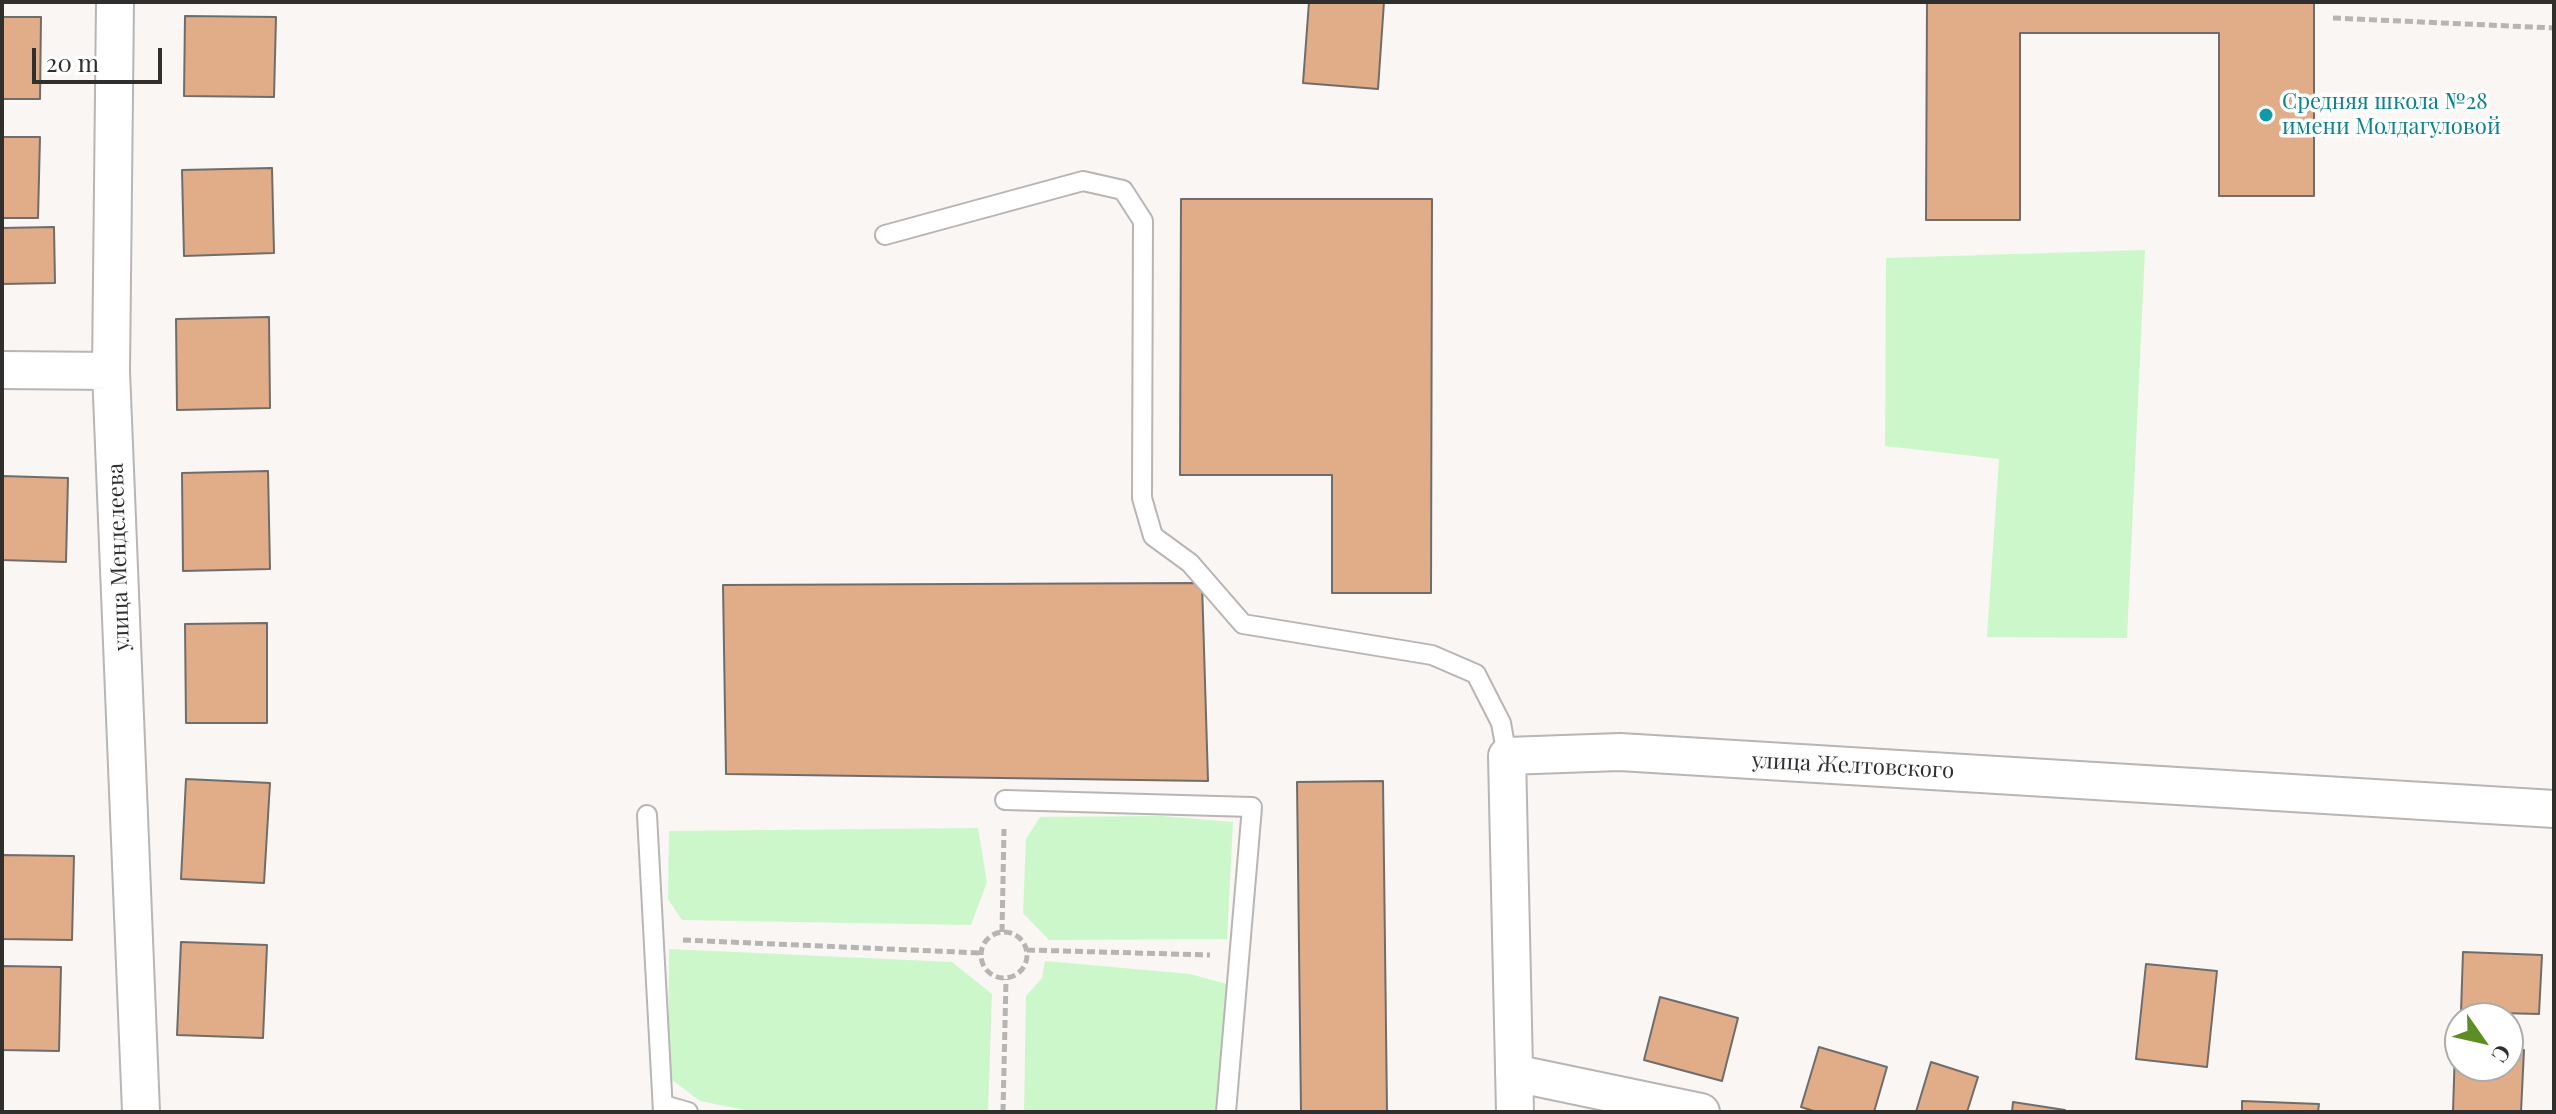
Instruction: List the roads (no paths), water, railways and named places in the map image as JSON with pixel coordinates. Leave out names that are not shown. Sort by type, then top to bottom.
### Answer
[{"type":"street","name":"улица Менделеева","points":[[115,2],[111,371],[141,1112]]},
{"type":"street","points":[[2,370],[111,371]]},
{"type":"street","name":"улица Желтовского","points":[[1507,756],[1620,752],[2554,809]]},
{"type":"street","points":[[1507,756],[1515,1112]]},
{"type":"street","points":[[1514,1073],[1701,1112]]},
{"type":"lane","points":[[885,235],[1083,181],[1123,190],[1143,221],[1142,498],[1153,536],[1190,563],[1243,624],[1432,655],[1476,674],[1501,723],[1507,756]]},
{"type":"lane","points":[[1005,800],[1252,807],[1226,1112]]},
{"type":"lane","points":[[647,815],[663,1108],[688,1112]]},
{"type":"place","name":"Средняя школа №28 имени Молдагуловой","points":[[2266,115]]}]
